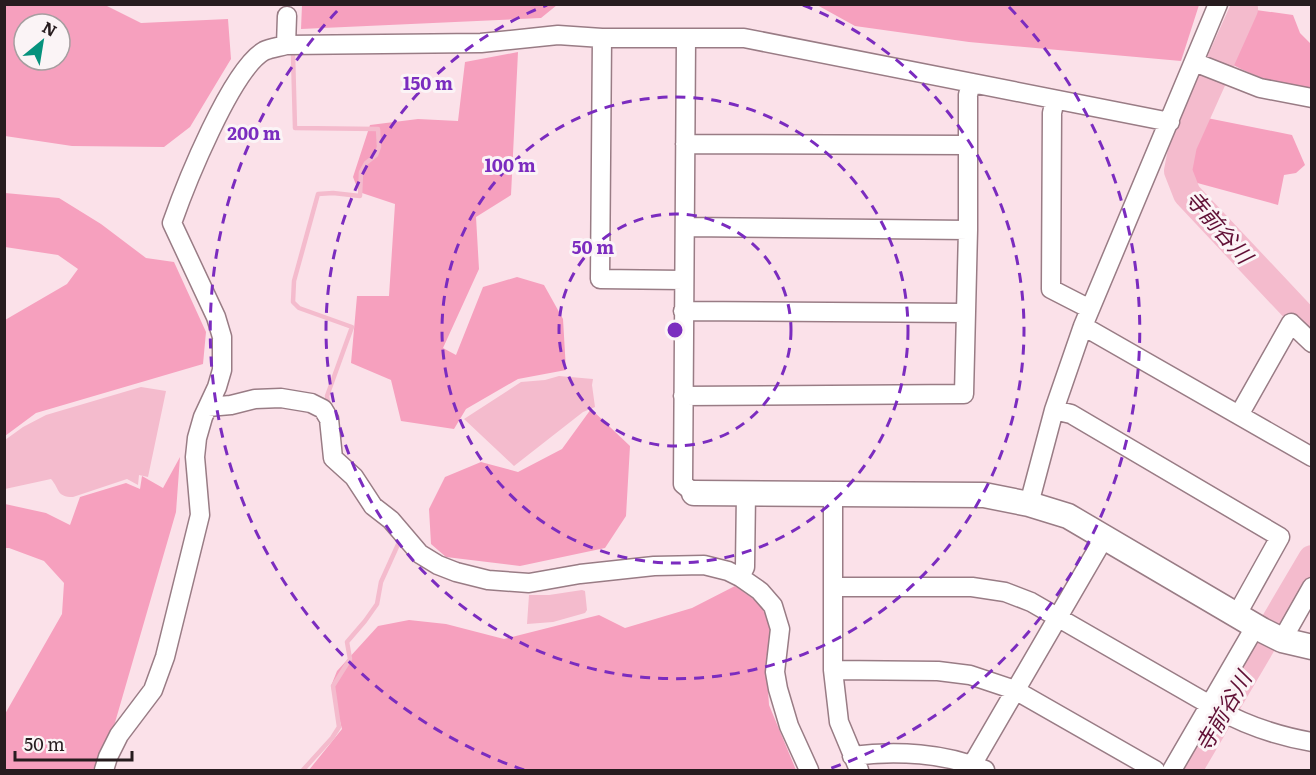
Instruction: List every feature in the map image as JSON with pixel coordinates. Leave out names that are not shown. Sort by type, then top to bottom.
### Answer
[{"type":"street","points":[[1029,504],[1054,410],[1087,317],[1170,122],[1208,67],[1218,4]]},
{"type":"street","points":[[286,45],[287,16]]},
{"type":"street","points":[[104,771],[119,735],[153,690],[165,657],[200,515],[195,457],[197,438],[222,370],[222,337],[211,307],[172,224],[189,178],[223,106],[245,71],[263,52],[286,45],[481,43],[558,35],[602,38],[744,39],[1170,122]]},
{"type":"street","points":[[602,38],[600,279],[683,280]]},
{"type":"street","points":[[686,39],[683,484],[694,492],[984,495],[1029,504],[1068,516],[1262,630],[1311,647]]},
{"type":"street","points":[[1208,67],[1260,88],[1311,98]]},
{"type":"street","points":[[683,396],[964,394],[968,230],[968,95],[971,83]]},
{"type":"street","points":[[1055,100],[1052,113],[1051,289],[1087,317],[1239,415],[1311,457]]},
{"type":"street","points":[[685,144],[968,145]]},
{"type":"street","points":[[685,227],[968,230]]},
{"type":"street","points":[[683,311],[965,313]]},
{"type":"street","points":[[1239,415],[1291,323],[1311,343]]},
{"type":"street","points":[[208,407],[231,405],[255,399],[281,398],[311,403],[323,409],[329,419],[333,458],[354,477],[373,506],[391,520],[420,555],[456,572],[488,580],[529,583],[580,574],[654,566],[704,565],[740,576],[760,591],[773,606],[780,628],[775,672],[778,689],[789,726],[809,771]]},
{"type":"street","points":[[1054,410],[1071,414],[1280,537],[1262,630],[1218,710],[1172,771]]},
{"type":"street","points":[[740,576],[745,567],[746,493]]},
{"type":"street","points":[[833,493],[833,670],[839,722],[856,763],[874,753],[926,755],[979,768],[1015,690],[1104,538]]},
{"type":"street","points":[[833,587],[972,587],[1005,592],[1031,602],[1248,726],[1311,742]]},
{"type":"street","points":[[1262,630],[1311,587]]},
{"type":"street","points":[[833,670],[938,671],[970,675],[1015,690],[1155,771]]},
{"type":"shaded area","points":[[5,4],[105,5],[141,23],[228,19],[231,59],[190,127],[164,147],[72,146],[5,136]]},
{"type":"shaded area","points":[[302,4],[557,5],[541,18],[301,29]]},
{"type":"shaded area","points":[[817,5],[1199,5],[1181,61],[969,42],[855,26]]},
{"type":"shaded area","points":[[1249,9],[1293,15],[1300,33],[1311,44],[1311,89],[1270,81],[1231,64]]},
{"type":"shaded area","points":[[518,52],[511,195],[476,217],[479,269],[443,348],[456,355],[483,287],[517,277],[544,285],[563,319],[566,370],[518,379],[466,409],[454,429],[401,421],[391,380],[351,363],[357,296],[389,296],[395,204],[359,192],[353,177],[370,125],[418,119],[458,121],[465,62]]},
{"type":"shaded area","points":[[1202,117],[1292,135],[1305,165],[1296,173],[1284,175],[1278,205],[1190,181],[1185,164]]},
{"type":"shaded area","points":[[5,193],[59,198],[101,224],[146,258],[174,262],[206,332],[203,364],[36,413],[5,436],[5,320],[67,284],[78,269],[58,255],[5,247]]},
{"type":"shaded area","points":[[559,376],[593,379],[595,407],[583,412],[514,466],[464,419],[521,382]]},
{"type":"shaded area","points":[[141,387],[166,391],[148,477],[139,475],[138,485],[127,479],[73,497],[61,494],[51,479],[5,489],[5,440],[46,415]]},
{"type":"shaded area","points":[[591,409],[630,446],[626,516],[605,548],[520,566],[446,557],[431,544],[429,509],[445,477],[481,462],[518,472],[562,449]]},
{"type":"shaded area","points":[[180,457],[176,512],[114,726],[93,770],[5,770],[5,714],[62,614],[64,583],[44,561],[5,548],[5,504],[46,513],[70,525],[80,497],[126,483],[140,489],[142,476],[163,488]]},
{"type":"shaded area","points":[[735,586],[759,603],[772,626],[766,660],[769,705],[796,770],[309,770],[342,729],[331,686],[337,671],[378,626],[409,620],[446,624],[504,639],[599,615],[625,628],[692,608]]},
{"type":"shaded area","points":[[585,591],[587,610],[585,613],[553,622],[527,624],[529,595],[549,595]]},
{"type":"waterway","name":"寺前谷川","points":[[1244,9],[1183,145],[1178,171],[1187,194],[1312,327]]},
{"type":"waterway","points":[[293,54],[295,128],[378,129],[379,147],[376,155],[366,163],[361,172],[360,196],[318,194],[294,281],[293,302],[299,308],[352,327],[327,396],[329,408]]},
{"type":"waterway","points":[[303,770],[339,727],[333,686],[350,659],[347,642],[377,604],[381,582],[400,540]]},
{"type":"waterway","name":"寺前谷川","points":[[1188,770],[1312,559]]}]
